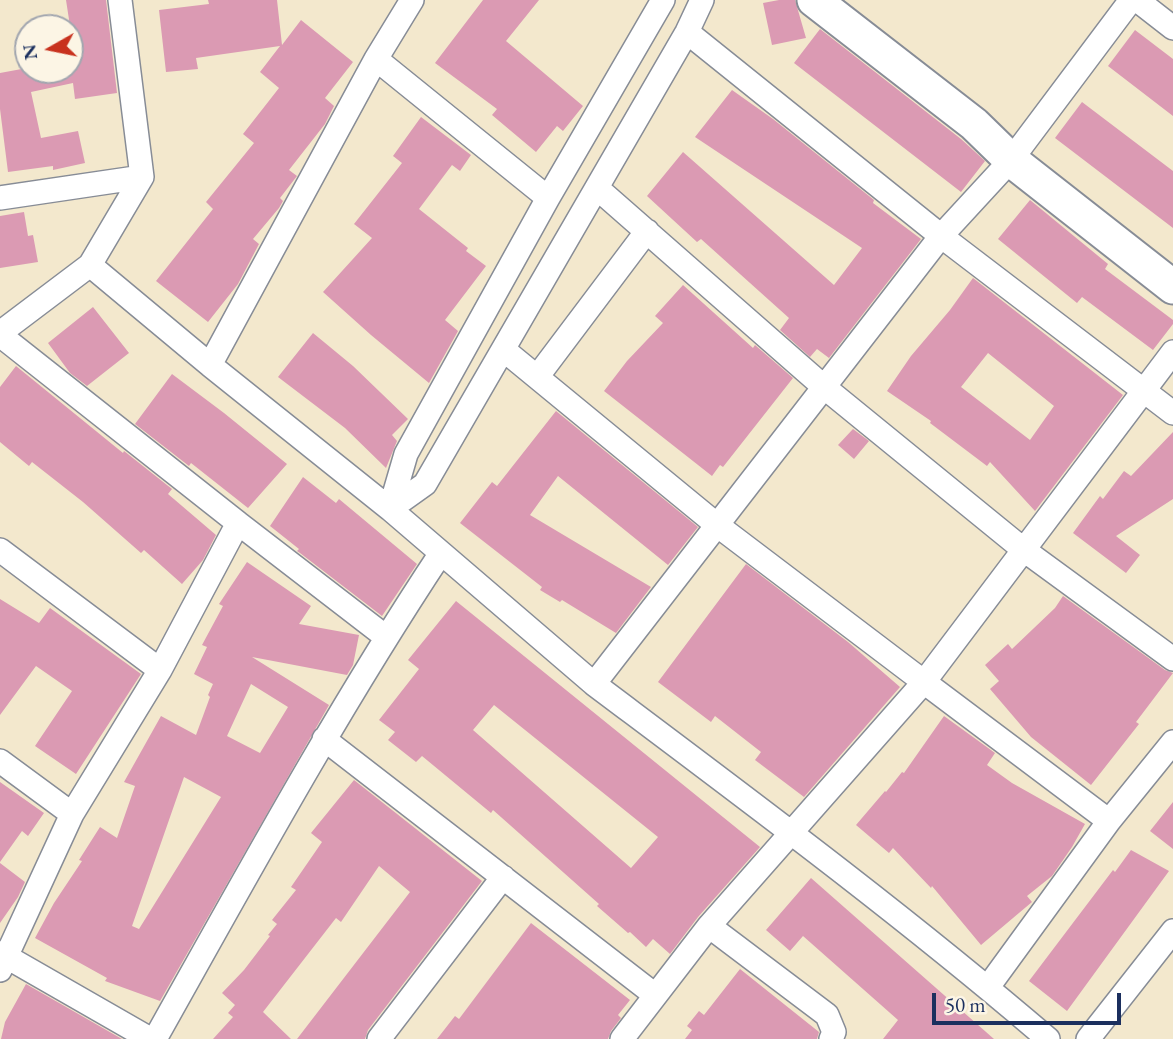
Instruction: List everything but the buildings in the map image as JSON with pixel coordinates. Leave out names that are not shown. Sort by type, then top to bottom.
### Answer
[{"type":"street","points":[[120,0],[142,177],[90,265],[0,334],[386,637]]},
{"type":"street","points":[[210,365],[376,59],[412,0]]},
{"type":"street","points":[[390,509],[406,454],[548,198],[663,0]]},
{"type":"street","points":[[390,509],[425,484],[687,32],[702,0]]},
{"type":"street","points":[[814,0],[974,124],[1011,160],[1173,287]]},
{"type":"street","points":[[594,684],[941,236],[1011,160],[1131,0]]},
{"type":"street","points":[[1137,0],[1173,28]]},
{"type":"street","points":[[687,32],[941,236],[1173,413]]},
{"type":"street","points":[[376,59],[548,198]]},
{"type":"street","points":[[0,198],[142,177]]},
{"type":"street","points":[[597,188],[824,387],[1024,550],[1173,659]]},
{"type":"street","points":[[537,377],[647,231]]},
{"type":"street","points":[[90,265],[390,509],[594,684],[791,832],[988,987],[1048,1039]]},
{"type":"street","points":[[504,350],[717,525],[1110,821]]},
{"type":"street","points":[[622,1039],[709,926],[924,682],[1173,352]]},
{"type":"street","points":[[238,523],[160,670],[72,814],[2,960],[152,1039],[324,739],[441,553]]},
{"type":"street","points":[[0,550],[160,670]]},
{"type":"street","points":[[324,739],[655,995]]},
{"type":"street","points":[[988,987],[1110,821],[1173,742]]},
{"type":"street","points":[[0,761],[72,814]]},
{"type":"street","points":[[379,1039],[503,877]]},
{"type":"street","points":[[709,926],[827,1015],[834,1031],[831,1039]]},
{"type":"street","points":[[1088,1039],[1173,931]]}]
